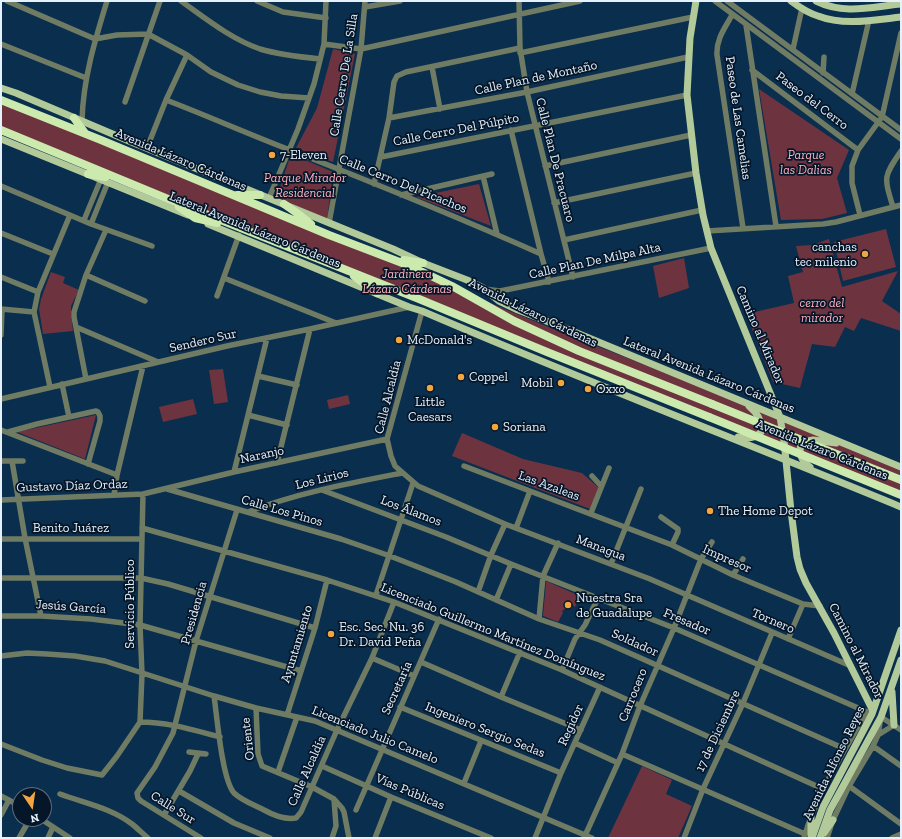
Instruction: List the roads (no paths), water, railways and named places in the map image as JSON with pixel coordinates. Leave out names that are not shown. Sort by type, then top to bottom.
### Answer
[{"type":"highway","name":"Avenida Lázaro Cárdenas","points":[[1,100],[410,266],[441,281],[514,321],[579,352],[901,480]]},
{"type":"highway","points":[[78,119],[85,133]]},
{"type":"highway","name":"Avenida Lázaro Cárdenas","points":[[1,130],[901,495]]},
{"type":"highway","points":[[88,174],[118,178],[126,181]]},
{"type":"highway","points":[[232,195],[260,195]]},
{"type":"highway","points":[[168,199],[195,218],[237,227]]},
{"type":"highway","points":[[284,204],[308,221],[314,228]]},
{"type":"highway","points":[[388,258],[423,263]]},
{"type":"highway","points":[[343,269],[377,293]]},
{"type":"main road","name":"Camino al Mirador","points":[[696,1],[688,57],[687,95],[696,173],[702,210],[711,248],[780,417],[797,556],[806,583],[820,606],[852,667],[873,712]]},
{"type":"main road","points":[[790,1],[818,16],[835,21],[901,17]]},
{"type":"main road","points":[[816,1],[830,7],[844,10],[901,4]]},
{"type":"main road","name":"Lateral Avenida Lázaro Cárdenas","points":[[1,88],[460,277],[483,288],[499,301],[518,310],[901,467]]},
{"type":"main road","name":"Lateral Avenida Lázaro Cárdenas","points":[[1,138],[239,235],[409,307],[901,507]]},
{"type":"main road","points":[[728,436],[750,438],[761,432],[762,425],[753,410],[738,400]]},
{"type":"main road","points":[[816,472],[801,458],[801,448],[805,443],[817,440],[850,446]]},
{"type":"main road","name":"Avenida Alfonso Reyes","points":[[808,837],[873,712],[901,630]]},
{"type":"main road","name":"Avenida Alfonso Reyes","points":[[820,838],[830,810],[881,717],[901,660]]},
{"type":"main road","points":[[892,688],[894,725]]},
{"type":"main road","points":[[873,712],[881,717]]},
{"type":"main road","points":[[808,837],[812,816]]},
{"type":"main road","points":[[820,838],[833,820]]},
{"type":"street","points":[[7,1],[95,39],[124,34],[148,34],[187,55],[211,72],[238,85],[260,92],[281,96],[309,98]]},
{"type":"street","points":[[78,119],[95,39],[107,1]]},
{"type":"street","points":[[126,102],[160,1]]},
{"type":"street","points":[[180,1],[241,40],[258,48],[280,54],[320,59]]},
{"type":"street","points":[[257,1],[283,12],[326,18]]},
{"type":"street","points":[[269,198],[309,98],[324,44],[326,1]]},
{"type":"street","points":[[365,4],[400,1]]},
{"type":"street","name":"Calle Plan De Pracuaro","points":[[519,1],[520,50],[527,92],[573,276]]},
{"type":"street","points":[[324,44],[361,49],[580,1]]},
{"type":"street","points":[[715,1],[901,140]]},
{"type":"street","points":[[727,1],[901,130]]},
{"type":"street","name":"Calle Cerro De La Silla","points":[[329,223],[361,49],[365,4]]},
{"type":"street","points":[[793,49],[802,8]]},
{"type":"street","name":"Paseo de Las Camelias","points":[[732,15],[716,46],[743,228]]},
{"type":"street","points":[[374,184],[389,118],[395,79],[400,74],[693,17]]},
{"type":"street","points":[[852,94],[869,20]]},
{"type":"street","points":[[746,25],[776,226]]},
{"type":"street","points":[[755,32],[759,26]]},
{"type":"street","points":[[860,215],[855,198],[852,166],[858,150],[882,117],[901,33]]},
{"type":"street","points":[[1,44],[86,78]]},
{"type":"street","points":[[147,148],[166,100],[187,55]]},
{"type":"street","points":[[823,73],[824,56]]},
{"type":"street","name":"Calle Plan de Montaño","points":[[389,118],[527,92],[688,57]]},
{"type":"street","points":[[432,67],[440,109]]},
{"type":"street","name":"Paseo del Cerro","points":[[752,70],[858,150]]},
{"type":"street","name":"Calle Cerro Del Púlpito","points":[[381,157],[687,95]]},
{"type":"street","name":"Calle Cerro Del Picachos","points":[[166,100],[339,169],[497,234],[541,254]]},
{"type":"street","points":[[511,130],[549,282]]},
{"type":"street","points":[[545,166],[691,135]]},
{"type":"street","points":[[892,207],[886,184],[886,177],[890,167],[901,151]]},
{"type":"street","points":[[554,203],[696,173]]},
{"type":"street","points":[[400,195],[492,174]]},
{"type":"street","points":[[484,176],[497,234]]},
{"type":"street","points":[[84,220],[105,181]]},
{"type":"street","points":[[91,224],[105,181]]},
{"type":"street","points":[[1,186],[106,230],[152,246]]},
{"type":"street","points":[[707,231],[823,224],[901,205]]},
{"type":"street","points":[[564,240],[702,210]]},
{"type":"street","points":[[50,387],[34,312],[38,292],[70,215]]},
{"type":"street","points":[[86,379],[74,317],[75,308],[86,275],[106,230]]},
{"type":"street","points":[[1,233],[53,254]]},
{"type":"street","points":[[217,296],[239,235]]},
{"type":"street","name":"Calle Plan De Milpa Alta","points":[[483,288],[500,290],[549,282],[711,248]]},
{"type":"street","points":[[86,275],[145,301]]},
{"type":"street","points":[[1,277],[38,292]]},
{"type":"street","points":[[224,278],[336,323]]},
{"type":"street","name":"Sendero Sur","points":[[1,399],[159,362],[409,307]]},
{"type":"street","points":[[1,335],[1,310],[34,312]]},
{"type":"street","name":"Calle Alcaldía","points":[[413,483],[395,466],[387,439],[422,311]]},
{"type":"street","points":[[76,327],[159,362]]},
{"type":"street","points":[[277,463],[310,330]]},
{"type":"street","points":[[234,472],[267,338]]},
{"type":"street","points":[[114,496],[117,475],[143,366]]},
{"type":"street","points":[[258,376],[297,385]]},
{"type":"street","points":[[62,384],[69,417]]},
{"type":"street","points":[[8,432],[96,412],[100,414],[100,420],[88,464]]},
{"type":"street","points":[[248,415],[287,425]]},
{"type":"street","points":[[1,430],[117,475]]},
{"type":"street","name":"Naranjo","points":[[143,494],[234,472],[387,439]]},
{"type":"street","points":[[1,461],[23,461]]},
{"type":"street","points":[[12,461],[25,538],[41,616]]},
{"type":"street","name":"Las Azaleas","points":[[464,466],[627,527]]},
{"type":"street","points":[[591,513],[601,486],[610,468]]},
{"type":"street","name":"Los Lirios","points":[[248,512],[322,490],[402,474]]},
{"type":"street","points":[[592,476],[601,486]]},
{"type":"street","points":[[376,595],[413,483],[506,524],[491,555],[478,592]]},
{"type":"street","name":"Calle Los Pinos","points":[[167,489],[341,539],[390,556]]},
{"type":"street","points":[[610,564],[627,527],[641,489]]},
{"type":"street","name":"Los Álamos","points":[[322,490],[401,519],[491,555]]},
{"type":"street","points":[[516,528],[530,491]]},
{"type":"street","name":"Gustavo Díaz Ordaz","points":[[1,500],[143,494]]},
{"type":"street","name":"Servicio Público","points":[[140,722],[142,674],[140,625],[143,494]]},
{"type":"street","name":"Presidencia","points":[[137,794],[167,746],[176,725],[196,641],[237,510]]},
{"type":"street","points":[[661,517],[678,529],[672,545]]},
{"type":"street","name":"Managua","points":[[506,524],[634,572],[687,595]]},
{"type":"street","name":"Impresor","points":[[627,527],[672,545],[733,575],[803,604],[820,606]]},
{"type":"street","name":"Licenciado Guillermo Martínez Domínguez","points":[[142,528],[224,550],[376,595],[562,670],[823,789]]},
{"type":"street","name":"Benito Juárez","points":[[1,539],[142,539]]},
{"type":"street","name":"Carrocero","points":[[584,837],[622,754],[640,706],[674,628],[701,559],[712,542]]},
{"type":"street","points":[[539,619],[543,576],[558,543]]},
{"type":"street","name":"Fresador","points":[[491,555],[674,628],[759,666],[873,712]]},
{"type":"street","name":"Soldador","points":[[390,556],[456,582],[539,619],[600,640],[846,749]]},
{"type":"street","points":[[733,575],[743,559]]},
{"type":"street","points":[[496,600],[511,564]]},
{"type":"street","points":[[1,578],[141,578],[314,628]]},
{"type":"street","name":"Ayuntamiento","points":[[287,715],[301,672],[327,580]]},
{"type":"street","name":"Tornero","points":[[687,595],[852,667]]},
{"type":"street","points":[[562,670],[575,639],[585,625],[598,598]]},
{"type":"street","name":"Calle Alcaldía","points":[[220,737],[227,778],[235,793],[272,814],[289,819],[298,817],[337,730],[372,658],[394,602]]},
{"type":"street","points":[[788,639],[803,604]]},
{"type":"street","name":"Jesús García","points":[[1,616],[41,616],[91,619],[140,625]]},
{"type":"street","name":"Secretaría","points":[[356,810],[421,662],[438,619]]},
{"type":"street","points":[[140,625],[301,672]]},
{"type":"street","name":"17 de Diciembre","points":[[684,838],[703,789],[743,704],[772,633]]},
{"type":"street","points":[[501,697],[520,652]]},
{"type":"street","name":"Licenciado Julio Camelo","points":[[1,656],[27,653],[76,656],[105,661],[214,696],[256,708],[315,721],[543,817],[584,837],[592,838]]},
{"type":"street","points":[[372,658],[414,676]]},
{"type":"street","points":[[421,662],[581,730]]},
{"type":"street","name":"Regidor","points":[[535,838],[561,773],[600,687]]},
{"type":"street","points":[[1,744],[67,768],[102,775],[140,722],[176,725],[220,737],[214,696]]},
{"type":"street","name":"Ingeniero Sergio Sedas","points":[[400,707],[561,773]]},
{"type":"street","name":"Oriente","points":[[256,708],[258,754],[260,764],[263,767],[312,787],[334,799]]},
{"type":"street","points":[[812,816],[823,789],[863,718],[865,715],[873,712]]},
{"type":"street","points":[[278,772],[297,717]]},
{"type":"street","points":[[827,838],[833,820],[849,786],[878,735],[881,717],[901,730]]},
{"type":"street","points":[[878,735],[894,725]]},
{"type":"street","points":[[464,783],[481,741]]},
{"type":"street","points":[[575,743],[618,763]]},
{"type":"street","points":[[873,746],[901,766]]},
{"type":"street","points":[[189,752],[206,754]]},
{"type":"street","points":[[164,815],[179,792],[198,754]]},
{"type":"street","points":[[622,754],[808,837]]},
{"type":"street","name":"Vías Públicas","points":[[322,766],[391,797],[491,838]]},
{"type":"street","points":[[849,786],[901,824]]},
{"type":"street","points":[[179,792],[234,823],[270,838]]},
{"type":"street","points":[[60,794],[102,808],[119,816],[132,824],[140,835],[148,838]]},
{"type":"street","name":"Calle Sur","points":[[137,794],[141,801],[201,838]]},
{"type":"street","points":[[1,796],[12,802]]},
{"type":"street","points":[[376,838],[391,797]]},
{"type":"street","points":[[332,838],[336,826],[334,799]]},
{"type":"street","points":[[334,799],[342,808],[349,838]]},
{"type":"street","points":[[1,815],[9,800]]},
{"type":"street","points":[[19,838],[25,827]]},
{"type":"street","points":[[48,838],[54,827],[70,838]]},
{"type":"street","points":[[892,838],[901,834]]},
{"type":"place","name":"7-Eleven","points":[[272,155]]},
{"type":"place","name":"canchas tec milenio","points":[[865,254]]},
{"type":"place","name":"McDonald's","points":[[399,340]]},
{"type":"place","name":"Coppel","points":[[461,377]]},
{"type":"place","name":"Mobil","points":[[561,383]]},
{"type":"place","name":"Little Caesars","points":[[430,388]]},
{"type":"place","name":"Oxxo","points":[[588,389]]},
{"type":"place","name":"Soriana","points":[[495,427]]},
{"type":"place","name":"The Home Depot","points":[[710,511]]},
{"type":"place","name":"Nuestra Sra de Guadalupe","points":[[568,605]]},
{"type":"place","name":"Esc. Sec. Nu. 36 Dr. David Peña","points":[[331,634]]},
{"type":"park label","name":"Parque las Dalias","points":[[806,162]]},
{"type":"park label","name":"Parque Mirador Residencial","points":[[305,186]]},
{"type":"park label","name":"Jardinera Lázaro Cárdenas","points":[[407,282]]},
{"type":"park label","name":"cerro del mirador","points":[[822,310]]}]
